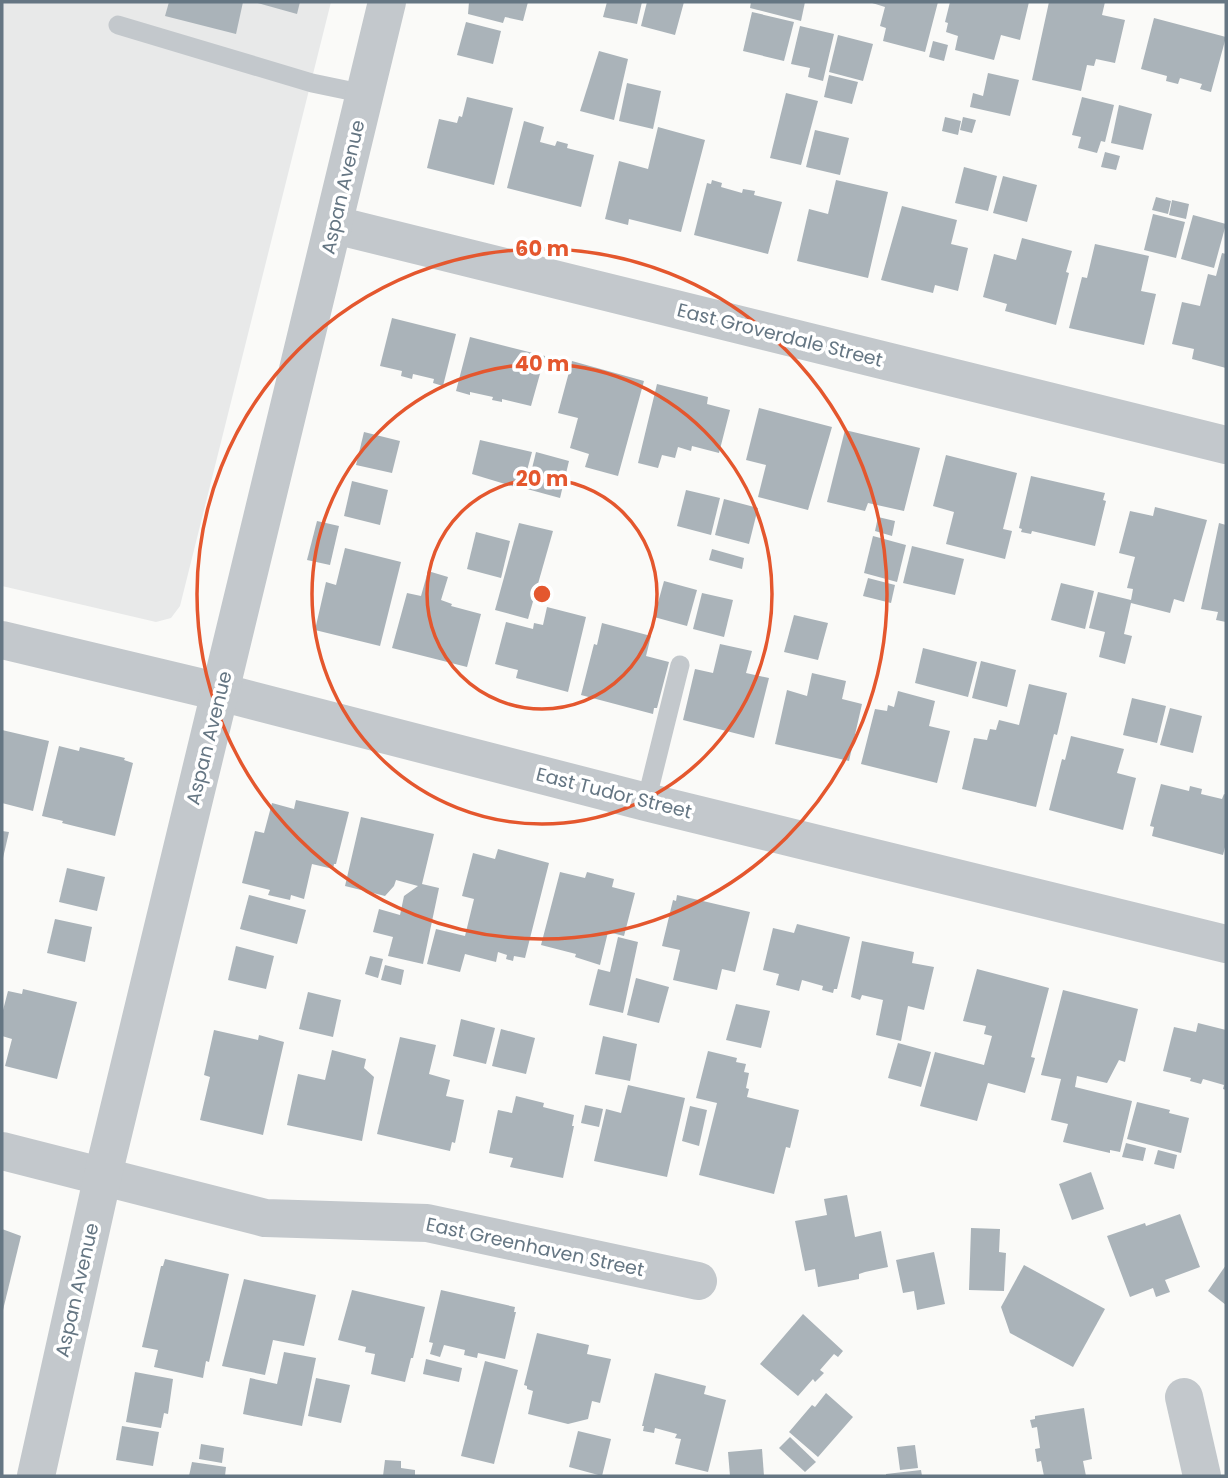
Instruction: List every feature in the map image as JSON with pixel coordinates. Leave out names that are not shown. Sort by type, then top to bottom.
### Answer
[{"type":"street","name":"Aspan Avenue","points":[[36,1476],[103,1175],[387,2]]},
{"type":"street","name":"East Groverdale Street","points":[[335,225],[1226,444]]},
{"type":"street","name":"East Tudor Street","points":[[2,640],[1226,944]]},
{"type":"street","name":"East Greenhaven Street","points":[[2,1151],[265,1218],[427,1223],[698,1281]]},
{"type":"street","points":[[1184,1397],[1202,1476]]},
{"type":"lane","points":[[118,25],[312,83],[365,94]]},
{"type":"lane","points":[[646,802],[680,665]]},
{"type":"shaded area","points":[[2,2],[331,2],[180,606],[171,618],[156,622],[2,586]]},
{"type":"building","points":[[169,2],[243,2],[236,34],[165,16]]},
{"type":"building","points":[[254,2],[300,2],[297,14]]},
{"type":"building","points":[[469,2],[528,2],[523,21],[505,17],[503,23],[468,14]]},
{"type":"building","points":[[607,2],[642,2],[637,24],[603,17]]},
{"type":"building","points":[[647,2],[684,2],[675,35],[641,26]]},
{"type":"building","points":[[751,2],[805,2],[801,21],[750,8]]},
{"type":"building","points":[[869,2],[938,2],[925,52],[883,41],[886,28],[880,26],[885,7]]},
{"type":"building","points":[[950,2],[1029,2],[1020,40],[1001,35],[994,60],[955,50],[958,36],[946,32],[948,23],[945,22]]},
{"type":"building","points":[[1049,2],[1105,2],[1102,15],[1125,20],[1115,63],[1096,59],[1094,66],[1087,65],[1081,91],[1032,80]]},
{"type":"building","points":[[752,12],[794,22],[784,61],[743,51]]},
{"type":"building","points":[[1154,18],[1226,37],[1211,92],[1200,89],[1202,84],[1180,78],[1178,84],[1166,81],[1167,76],[1141,69]]},
{"type":"building","points":[[466,22],[501,31],[493,64],[457,55]]},
{"type":"building","points":[[800,26],[834,34],[823,81],[808,77],[810,68],[791,64]]},
{"type":"building","points":[[838,35],[873,44],[863,81],[829,72]]},
{"type":"building","points":[[933,41],[948,45],[944,61],[929,57]]},
{"type":"building","points":[[599,51],[628,59],[614,120],[580,111]]},
{"type":"building","points":[[988,73],[1019,80],[1010,116],[970,107],[973,93],[983,96]]},
{"type":"building","points":[[829,75],[858,82],[852,104],[824,97]]},
{"type":"building","points":[[627,83],[661,91],[653,129],[619,121]]},
{"type":"building","points":[[786,93],[818,101],[801,165],[770,158]]},
{"type":"building","points":[[467,97],[513,108],[494,185],[427,168],[439,119],[457,123],[459,116],[462,117]]},
{"type":"building","points":[[1082,97],[1114,105],[1105,142],[1101,141],[1097,153],[1078,148],[1081,137],[1072,135]]},
{"type":"building","points":[[1119,105],[1152,114],[1143,150],[1111,143]]},
{"type":"building","points":[[945,117],[961,121],[958,135],[942,131]]},
{"type":"building","points":[[963,117],[976,120],[972,133],[960,130]]},
{"type":"building","points":[[524,121],[544,127],[540,142],[555,146],[557,141],[568,144],[567,148],[594,155],[581,207],[507,188]]},
{"type":"building","points":[[658,127],[705,140],[681,232],[629,219],[628,225],[605,219],[619,161],[648,169]]},
{"type":"building","points":[[815,130],[849,138],[840,175],[806,167]]},
{"type":"building","points":[[1105,152],[1120,156],[1116,170],[1101,167]]},
{"type":"building","points":[[964,167],[997,176],[988,211],[955,203]]},
{"type":"building","points":[[1003,176],[1037,185],[1027,222],[993,213]]},
{"type":"building","points":[[712,180],[722,183],[721,187],[742,193],[743,189],[755,191],[754,195],[782,202],[768,254],[694,235],[707,183],[711,184]]},
{"type":"building","points":[[836,180],[888,192],[868,278],[797,261],[809,209],[828,214]]},
{"type":"building","points":[[1156,197],[1171,201],[1168,214],[1152,210]]},
{"type":"building","points":[[1172,200],[1189,204],[1186,219],[1169,215]]},
{"type":"building","points":[[902,206],[957,220],[951,244],[968,248],[958,291],[935,285],[933,293],[881,280]]},
{"type":"building","points":[[1153,214],[1185,222],[1176,258],[1144,250]]},
{"type":"building","points":[[1193,215],[1226,224],[1214,268],[1181,259]]},
{"type":"building","points":[[1022,238],[1072,251],[1056,325],[1005,311],[1007,304],[983,297],[994,254],[1016,260]]},
{"type":"building","points":[[1095,244],[1149,256],[1141,291],[1156,294],[1144,345],[1069,328],[1082,277],[1087,278]]},
{"type":"building","points":[[1222,253],[1226,254],[1226,368],[1192,359],[1194,349],[1172,344],[1182,302],[1200,306],[1208,274],[1216,276]]},
{"type":"building","points":[[392,318],[456,334],[443,386],[433,383],[434,379],[413,374],[412,379],[401,376],[402,371],[380,366]]},
{"type":"building","points":[[470,337],[545,356],[531,406],[456,391]]},
{"type":"building","points":[[572,361],[644,381],[618,476],[585,467],[589,454],[570,448],[578,418],[558,413]]},
{"type":"building","points":[[657,384],[708,397],[707,404],[730,410],[719,453],[692,446],[691,451],[678,447],[675,458],[662,455],[658,468],[638,463]]},
{"type":"building","points":[[759,408],[832,427],[808,510],[758,497],[766,465],[746,460]]},
{"type":"building","points":[[845,430],[920,448],[904,511],[868,503],[865,511],[827,502]]},
{"type":"building","points":[[364,432],[400,441],[392,473],[356,465]]},
{"type":"building","points":[[480,440],[532,452],[522,489],[472,474]]},
{"type":"building","points":[[536,452],[569,461],[560,498],[527,489]]},
{"type":"building","points":[[946,455],[1017,473],[1003,529],[1012,531],[1005,559],[946,544],[954,512],[933,506]]},
{"type":"building","points":[[1031,476],[1105,493],[1103,500],[1106,501],[1095,546],[1032,531],[1031,534],[1021,532],[1022,529],[1019,528]]},
{"type":"building","points":[[352,481],[388,490],[380,525],[344,516]]},
{"type":"building","points":[[686,490],[720,498],[711,535],[677,526]]},
{"type":"building","points":[[724,499],[758,508],[749,544],[715,535]]},
{"type":"building","points":[[1155,507],[1207,520],[1184,602],[1174,599],[1170,613],[1131,603],[1124,634],[1132,636],[1125,664],[1099,657],[1105,632],[1089,628],[1098,592],[1131,600],[1133,589],[1127,588],[1135,557],[1119,553],[1130,511],[1153,516]]},
{"type":"building","points":[[878,517],[895,521],[892,536],[875,531]]},
{"type":"building","points":[[317,521],[339,526],[330,565],[307,560]]},
{"type":"building","points":[[519,523],[553,531],[528,619],[495,610]]},
{"type":"building","points":[[1219,523],[1226,525],[1226,622],[1216,620],[1218,612],[1201,609]]},
{"type":"building","points":[[476,532],[510,541],[501,578],[467,569]]},
{"type":"building","points":[[873,536],[906,545],[897,582],[864,573]]},
{"type":"building","points":[[912,546],[964,559],[955,595],[903,583]]},
{"type":"building","points":[[345,548],[401,562],[380,646],[315,630],[326,582],[336,585]]},
{"type":"building","points":[[712,549],[744,558],[742,569],[709,560]]},
{"type":"building","points":[[428,571],[448,577],[441,600],[452,604],[451,606],[481,614],[467,667],[392,648],[407,593],[421,596]]},
{"type":"building","points":[[868,578],[895,585],[891,603],[863,596]]},
{"type":"building","points":[[664,581],[697,590],[687,626],[654,617]]},
{"type":"building","points":[[1061,583],[1094,591],[1085,629],[1051,620]]},
{"type":"building","points":[[702,593],[733,600],[724,637],[693,629]]},
{"type":"building","points":[[547,607],[586,617],[568,692],[516,678],[518,670],[495,664],[506,622],[533,629],[534,623],[543,625]]},
{"type":"building","points":[[794,615],[828,623],[818,660],[784,652]]},
{"type":"building","points":[[602,623],[651,636],[646,656],[669,662],[653,714],[581,695]]},
{"type":"building","points":[[720,644],[752,651],[746,673],[769,678],[754,738],[683,720],[695,669],[713,673]]},
{"type":"building","points":[[923,648],[977,662],[968,697],[915,683]]},
{"type":"building","points":[[981,661],[1016,670],[1007,707],[972,698]]},
{"type":"building","points":[[812,673],[846,681],[842,699],[862,704],[849,761],[775,744],[787,690],[807,696]]},
{"type":"building","points":[[1029,684],[1067,693],[1036,807],[962,789],[974,738],[987,740],[990,729],[996,730],[999,720],[1019,725]]},
{"type":"building","points":[[898,691],[935,701],[929,726],[950,731],[937,783],[861,764],[875,709],[887,711],[888,705],[894,707]]},
{"type":"building","points":[[1132,698],[1166,706],[1157,743],[1123,735]]},
{"type":"building","points":[[1170,708],[1202,716],[1193,753],[1160,745]]},
{"type":"building","points":[[2,730],[49,741],[33,811],[2,803]]},
{"type":"building","points":[[1071,736],[1124,749],[1117,773],[1136,778],[1123,830],[1049,810]]},
{"type":"building","points":[[59,746],[79,751],[80,747],[125,758],[124,760],[133,763],[115,836],[42,816]]},
{"type":"building","points":[[1161,784],[1189,791],[1190,786],[1202,789],[1201,794],[1222,799],[1224,794],[1226,795],[1226,843],[1223,855],[1152,836],[1154,827],[1150,826]]},
{"type":"building","points":[[296,800],[349,812],[333,869],[312,864],[304,899],[291,895],[290,900],[268,895],[270,890],[242,883],[255,831],[264,833],[272,803],[294,809]]},
{"type":"building","points":[[361,817],[434,834],[422,884],[439,888],[423,964],[388,956],[393,937],[373,932],[379,909],[400,915],[404,896],[418,886],[396,880],[385,896],[345,886]]},
{"type":"building","points":[[2,831],[9,832],[3,858],[2,857]]},
{"type":"building","points":[[498,849],[549,863],[525,958],[514,956],[513,961],[498,952],[496,962],[465,954],[460,972],[427,964],[436,929],[465,936],[474,899],[462,896],[473,853],[495,859]]},
{"type":"building","points":[[67,868],[105,877],[97,911],[59,902]]},
{"type":"building","points":[[560,872],[585,878],[587,872],[614,879],[612,887],[635,893],[624,936],[608,932],[600,965],[575,957],[576,954],[541,945]]},
{"type":"building","points":[[249,895],[306,910],[297,944],[240,929]]},
{"type":"building","points":[[677,895],[750,912],[735,972],[722,969],[717,990],[673,980],[680,950],[662,946],[673,900],[676,901]]},
{"type":"building","points":[[55,919],[92,927],[85,962],[47,953]]},
{"type":"building","points":[[797,924],[850,937],[837,989],[834,989],[833,993],[822,990],[823,986],[802,980],[799,991],[776,985],[779,974],[763,970],[773,928],[794,933]]},
{"type":"building","points":[[618,937],[638,942],[623,1013],[589,1005],[598,969],[610,972]]},
{"type":"building","points":[[862,941],[914,952],[912,963],[934,967],[924,1010],[908,1006],[901,1041],[876,1035],[883,1000],[862,995],[860,1000],[851,997]]},
{"type":"building","points":[[236,946],[274,956],[266,989],[228,980]]},
{"type":"building","points":[[370,956],[383,959],[378,978],[365,974]]},
{"type":"building","points":[[385,965],[404,970],[401,985],[381,980]]},
{"type":"building","points":[[977,969],[1049,988],[1031,1057],[1035,1058],[1025,1093],[988,1083],[977,1121],[920,1106],[935,1052],[984,1065],[992,1036],[984,1034],[986,1026],[963,1021]]},
{"type":"building","points":[[636,978],[669,987],[659,1023],[627,1015]]},
{"type":"building","points":[[23,989],[77,1002],[57,1079],[5,1066],[12,1039],[2,1036],[2,1014],[8,991],[22,994]]},
{"type":"building","points":[[1063,990],[1138,1009],[1125,1062],[1119,1060],[1107,1083],[1077,1076],[1075,1087],[1132,1101],[1120,1152],[1110,1150],[1110,1153],[1063,1142],[1068,1124],[1051,1120],[1061,1079],[1041,1075]]},
{"type":"building","points":[[308,992],[341,1000],[333,1037],[299,1029]]},
{"type":"building","points":[[736,1004],[770,1011],[761,1048],[726,1040]]},
{"type":"building","points":[[461,1019],[495,1028],[486,1064],[453,1056]]},
{"type":"building","points":[[1198,1023],[1226,1030],[1226,1090],[1223,1089],[1224,1085],[1203,1079],[1201,1084],[1190,1081],[1191,1078],[1163,1071],[1174,1027],[1196,1032]]},
{"type":"building","points":[[501,1029],[535,1038],[526,1074],[492,1066]]},
{"type":"building","points":[[214,1030],[258,1040],[259,1035],[284,1042],[263,1135],[200,1120],[210,1077],[204,1075]]},
{"type":"building","points":[[603,1036],[637,1044],[630,1081],[595,1074]]},
{"type":"building","points":[[400,1037],[436,1045],[429,1074],[450,1080],[446,1096],[464,1100],[455,1143],[452,1142],[450,1151],[377,1134]]},
{"type":"building","points":[[898,1043],[931,1052],[921,1087],[888,1078]]},
{"type":"building","points":[[332,1050],[366,1059],[364,1068],[374,1077],[362,1141],[287,1125],[298,1074],[325,1080]]},
{"type":"building","points":[[708,1051],[737,1058],[736,1062],[746,1064],[744,1072],[749,1073],[747,1097],[799,1110],[790,1148],[786,1147],[774,1194],[699,1175],[717,1103],[696,1098]]},
{"type":"building","points":[[628,1085],[685,1098],[667,1177],[594,1161],[606,1109],[621,1113]]},
{"type":"building","points":[[516,1096],[574,1115],[563,1178],[510,1167],[513,1158],[489,1153],[498,1110],[512,1113]]},
{"type":"building","points":[[1137,1102],[1189,1118],[1181,1153],[1127,1139]]},
{"type":"building","points":[[585,1105],[603,1109],[599,1127],[581,1123]]},
{"type":"building","points":[[690,1106],[707,1110],[699,1146],[682,1141]]},
{"type":"building","points":[[1126,1143],[1146,1148],[1143,1161],[1122,1157]]},
{"type":"building","points":[[1158,1150],[1177,1155],[1174,1169],[1154,1164]]},
{"type":"building","points":[[1091,1172],[1104,1209],[1072,1220],[1059,1184]]},
{"type":"building","points":[[847,1195],[855,1237],[881,1231],[888,1267],[859,1274],[859,1279],[818,1287],[815,1269],[805,1271],[795,1221],[827,1215],[824,1199]]},
{"type":"building","points":[[1180,1214],[1200,1267],[1165,1280],[1170,1292],[1156,1297],[1153,1288],[1130,1297],[1107,1236]]},
{"type":"building","points":[[971,1228],[1000,1229],[999,1252],[1006,1253],[1004,1291],[969,1290]]},
{"type":"building","points":[[2,1229],[21,1236],[3,1310],[2,1310]]},
{"type":"building","points":[[934,1252],[945,1304],[917,1310],[914,1291],[903,1293],[896,1260]]},
{"type":"building","points":[[165,1259],[229,1274],[203,1378],[154,1367],[158,1350],[142,1347]]},
{"type":"building","points":[[1024,1265],[1105,1309],[1073,1367],[1010,1333],[1001,1307]]},
{"type":"building","points":[[1226,1265],[1226,1305],[1208,1291]]},
{"type":"building","points":[[244,1279],[316,1295],[304,1346],[273,1340],[265,1375],[222,1366]]},
{"type":"building","points":[[352,1290],[425,1307],[405,1382],[371,1374],[375,1354],[365,1352],[366,1347],[338,1340]]},
{"type":"building","points":[[441,1290],[515,1307],[505,1359],[478,1353],[477,1358],[464,1355],[465,1350],[444,1345],[440,1357],[430,1354],[433,1343],[429,1342]]},
{"type":"building","points":[[803,1314],[843,1351],[838,1357],[834,1354],[820,1370],[824,1373],[815,1382],[813,1379],[798,1396],[760,1364]]},
{"type":"building","points":[[537,1333],[589,1345],[587,1354],[611,1359],[600,1403],[592,1401],[588,1419],[568,1424],[528,1414],[533,1391],[524,1385]]},
{"type":"building","points":[[284,1352],[316,1358],[302,1426],[243,1414],[250,1378],[277,1384]]},
{"type":"building","points":[[426,1359],[462,1368],[459,1382],[423,1374]]},
{"type":"building","points":[[485,1361],[518,1370],[494,1464],[461,1456]]},
{"type":"building","points":[[135,1372],[173,1379],[168,1414],[164,1413],[161,1428],[126,1422]]},
{"type":"building","points":[[655,1373],[706,1386],[704,1394],[726,1400],[708,1472],[675,1464],[681,1439],[675,1438],[677,1434],[655,1428],[654,1433],[643,1431]]},
{"type":"building","points":[[316,1378],[350,1385],[341,1423],[308,1416]]},
{"type":"building","points":[[826,1393],[853,1417],[818,1457],[789,1432]]},
{"type":"building","points":[[1084,1408],[1092,1459],[1083,1461],[1086,1476],[1044,1476],[1041,1461],[1037,1462],[1035,1449],[1040,1448],[1037,1427],[1032,1428],[1030,1420],[1035,1419],[1035,1416]]},
{"type":"building","points":[[122,1426],[159,1432],[153,1466],[116,1460]]},
{"type":"building","points":[[578,1431],[611,1439],[602,1476],[569,1467]]},
{"type":"building","points":[[790,1437],[816,1462],[805,1472],[779,1448]]},
{"type":"building","points":[[201,1444],[224,1448],[222,1463],[199,1459]]},
{"type":"building","points":[[915,1445],[918,1468],[900,1470],[897,1447]]},
{"type":"building","points":[[762,1449],[764,1476],[730,1476],[728,1452]]},
{"type":"building","points":[[385,1460],[401,1461],[401,1468],[415,1470],[415,1476],[383,1476]]},
{"type":"building","points":[[192,1462],[226,1467],[225,1476],[189,1476]]},
{"type":"building","points":[[921,1470],[922,1476],[886,1476],[886,1474]]}]
